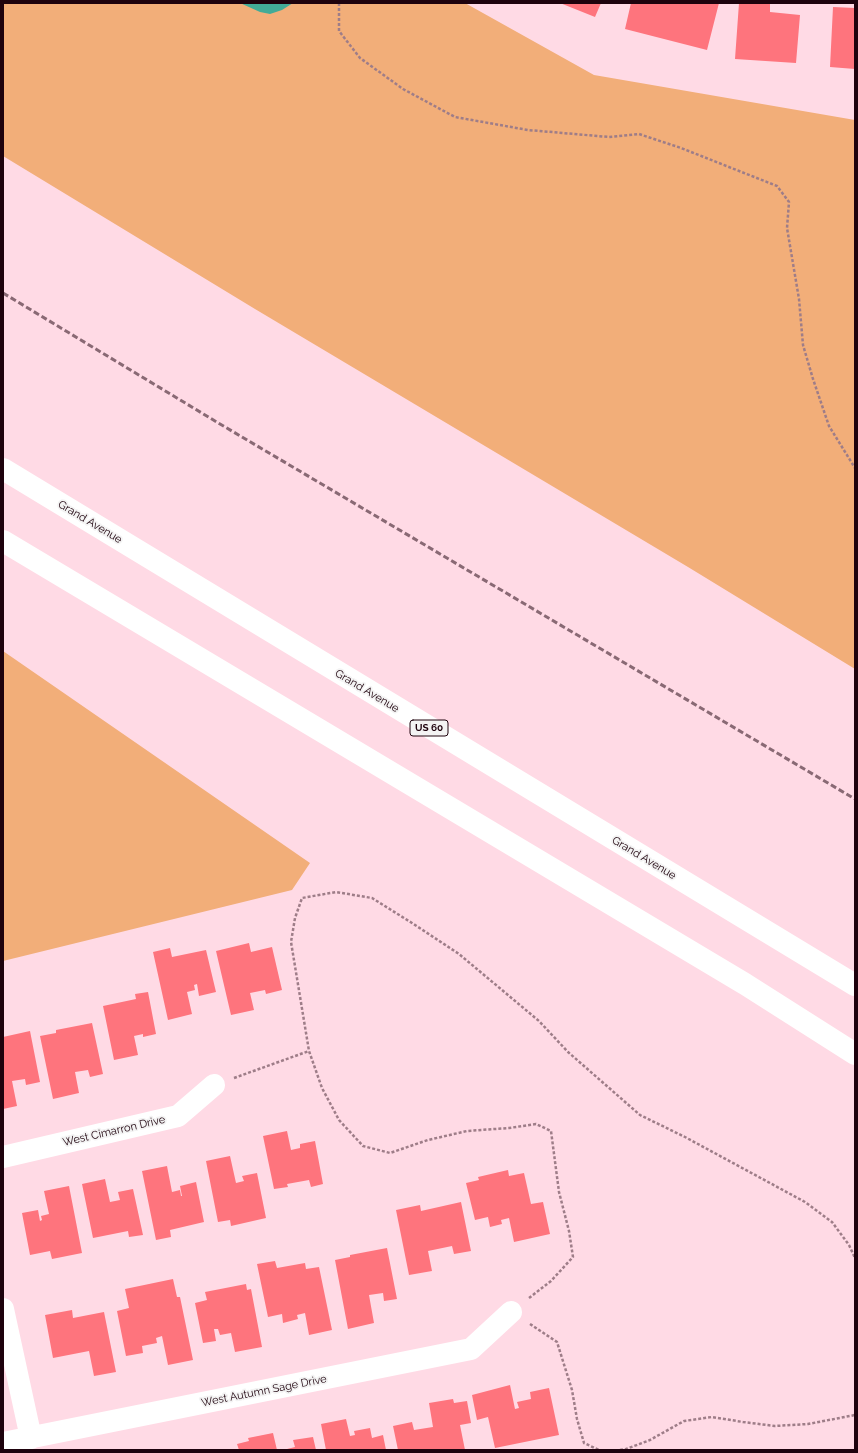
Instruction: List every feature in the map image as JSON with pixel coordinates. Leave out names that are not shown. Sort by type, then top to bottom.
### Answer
[{"type":"main road","name":"Grand Avenue","points":[[3,470],[855,985]]},
{"type":"main road","points":[[3,541],[738,980],[855,1054]]},
{"type":"main road","name":"West Cimarron Drive","points":[[3,1157],[178,1116],[214,1085]]},
{"type":"main road","points":[[3,1309],[31,1438]]},
{"type":"main road","name":"West Autumn Sage Drive","points":[[3,1443],[471,1349],[511,1312]]},
{"type":"path","points":[[339,3],[339,31],[360,58],[403,89],[455,117],[528,130],[609,137],[639,134],[681,148],[777,186],[789,202],[787,228],[800,299],[804,345],[813,380],[829,426],[855,468]]},
{"type":"path","points":[[599,1450],[584,1443],[577,1420],[572,1390],[557,1342],[511,1312],[550,1281],[573,1257],[569,1231],[559,1192],[551,1131],[536,1124],[509,1128],[467,1131],[428,1140],[390,1153],[363,1146],[339,1120],[322,1088],[309,1051],[291,942],[295,918],[302,898],[336,892],[372,898],[458,954],[539,1021],[568,1052],[640,1115],[805,1202],[832,1222],[849,1245],[855,1258]]},
{"type":"path","points":[[214,1085],[309,1051]]},
{"type":"path","points":[[620,1450],[650,1440],[684,1421],[712,1417],[774,1426],[808,1424],[855,1416]]},
{"type":"shaded area","points":[[3,3],[465,3],[594,75],[855,120],[855,669],[688,567],[255,309],[3,156]]},
{"type":"shaded area","points":[[240,3],[293,3],[282,10],[270,14],[260,12]]},
{"type":"shaded area","points":[[3,651],[310,863],[292,890],[3,961]]},
{"type":"building","points":[[560,3],[601,3],[595,17]]},
{"type":"building","points":[[631,3],[719,3],[707,50],[625,29]]},
{"type":"building","points":[[739,3],[770,3],[770,12],[800,15],[796,63],[735,59]]},
{"type":"building","points":[[833,7],[855,8],[855,69],[830,67]]},
{"type":"building","points":[[249,943],[251,952],[272,947],[282,990],[266,994],[265,990],[250,993],[254,1010],[231,1015],[216,951]]},
{"type":"building","points":[[170,948],[172,957],[206,950],[216,992],[199,996],[197,984],[194,985],[195,990],[187,992],[192,1014],[168,1020],[153,952]]},
{"type":"building","points":[[148,992],[156,1034],[143,1037],[143,1034],[134,1036],[138,1055],[114,1060],[103,1006],[136,999],[135,994]]},
{"type":"building","points":[[92,1023],[103,1074],[90,1077],[88,1070],[75,1072],[79,1093],[53,1099],[40,1036],[56,1033],[56,1030]]},
{"type":"building","points":[[30,1031],[40,1082],[26,1085],[25,1079],[12,1081],[17,1106],[3,1109],[3,1037]]},
{"type":"building","points":[[287,1131],[291,1150],[300,1148],[300,1144],[315,1141],[323,1184],[311,1187],[309,1180],[287,1184],[288,1187],[274,1189],[263,1136]]},
{"type":"building","points":[[230,1156],[236,1183],[244,1181],[242,1176],[257,1173],[266,1218],[231,1226],[230,1220],[218,1222],[206,1161]]},
{"type":"building","points":[[167,1166],[172,1192],[180,1190],[182,1196],[180,1186],[196,1182],[204,1222],[170,1230],[171,1237],[156,1240],[142,1171]]},
{"type":"building","points":[[508,1170],[509,1176],[524,1173],[531,1204],[543,1202],[550,1234],[514,1242],[509,1218],[501,1220],[502,1224],[490,1227],[488,1217],[475,1220],[466,1183],[479,1180],[478,1177]]},
{"type":"building","points":[[105,1179],[110,1202],[120,1200],[118,1192],[133,1189],[143,1235],[129,1237],[128,1231],[93,1238],[82,1184]]},
{"type":"building","points":[[69,1186],[82,1253],[52,1259],[50,1251],[30,1255],[22,1213],[38,1210],[40,1221],[42,1220],[41,1216],[49,1214],[44,1191]]},
{"type":"building","points":[[461,1202],[471,1251],[454,1254],[452,1246],[428,1251],[432,1271],[409,1275],[396,1210],[420,1205],[421,1211]]},
{"type":"building","points":[[387,1248],[397,1299],[384,1301],[383,1293],[369,1295],[374,1323],[348,1329],[335,1260],[350,1257],[350,1255]]},
{"type":"building","points":[[275,1261],[277,1268],[305,1263],[306,1269],[319,1267],[332,1330],[309,1335],[305,1313],[297,1315],[298,1319],[283,1323],[282,1314],[268,1317],[257,1264]]},
{"type":"building","points":[[173,1279],[177,1297],[180,1297],[193,1360],[168,1365],[162,1336],[156,1338],[157,1343],[142,1346],[143,1353],[126,1356],[117,1311],[129,1308],[125,1289]]},
{"type":"building","points":[[246,1284],[247,1290],[251,1289],[262,1347],[235,1352],[231,1333],[220,1335],[218,1329],[214,1329],[216,1341],[203,1343],[195,1303],[207,1300],[205,1292]]},
{"type":"building","points":[[72,1310],[73,1318],[104,1312],[116,1372],[94,1376],[89,1351],[53,1358],[45,1315]]},
{"type":"building","points":[[510,1385],[515,1409],[519,1408],[517,1402],[531,1399],[530,1392],[549,1388],[559,1435],[495,1448],[488,1417],[477,1420],[472,1395]]},
{"type":"building","points":[[453,1399],[454,1403],[467,1401],[471,1423],[460,1425],[465,1450],[398,1450],[393,1426],[412,1422],[414,1430],[433,1427],[429,1403]]},
{"type":"building","points":[[346,1419],[350,1436],[355,1435],[354,1431],[370,1428],[372,1438],[383,1435],[386,1450],[326,1450],[321,1424]]},
{"type":"building","points":[[273,1433],[277,1450],[239,1450],[237,1444],[249,1441],[248,1438]]},
{"type":"building","points":[[313,1437],[316,1450],[283,1450],[295,1447],[293,1440]]},
{"type":"railway","points":[[3,293],[220,424],[855,799]]}]
